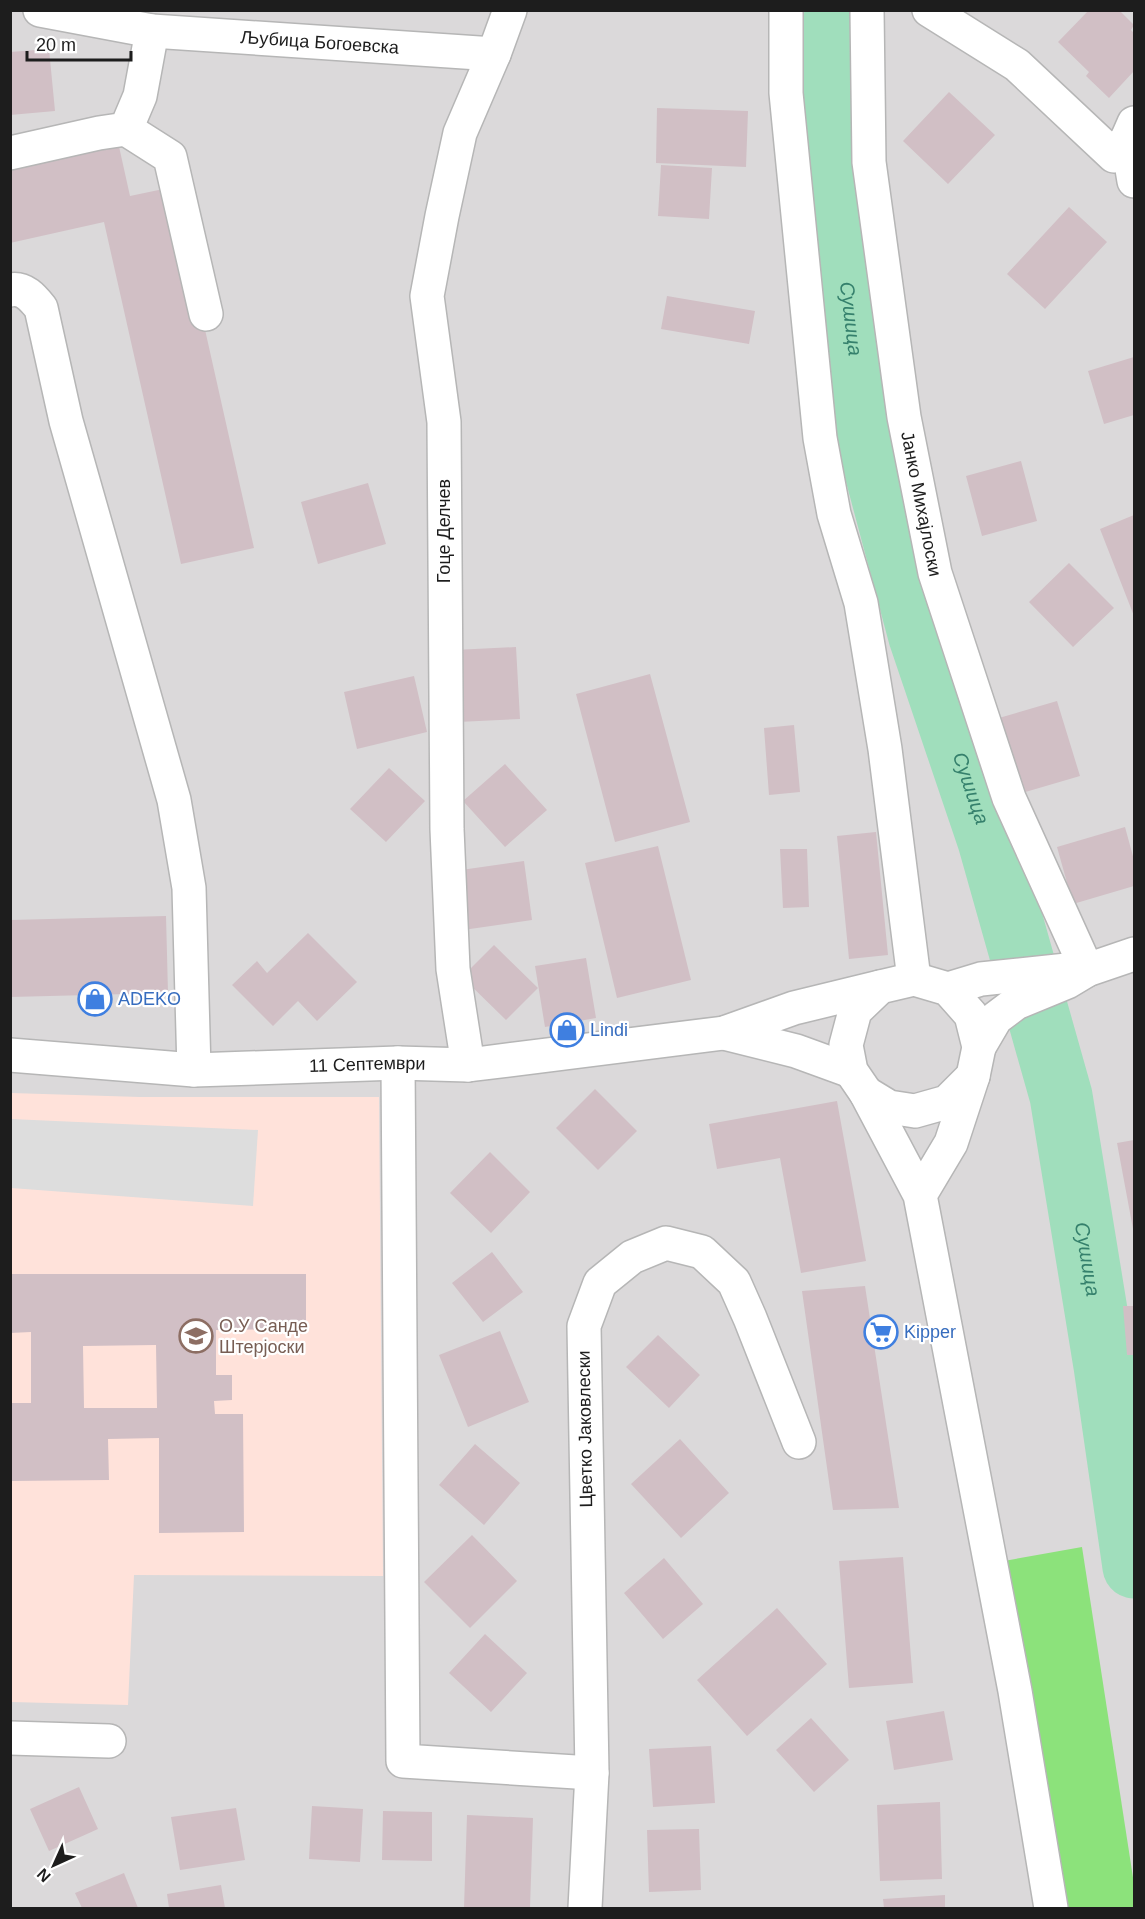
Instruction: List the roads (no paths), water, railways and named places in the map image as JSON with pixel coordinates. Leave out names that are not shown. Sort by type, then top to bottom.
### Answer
[{"type":"street","name":"Љубица Богоевска","points":[[40,10],[152,31],[494,54]]},
{"type":"street","name":"Гоце Делчев","points":[[468,1065],[453,969],[447,829],[444,422],[428,296],[460,133],[510,10]]},
{"type":"street","points":[[786,10],[786,93],[820,438],[834,514],[861,603],[885,749],[914,979]]},
{"type":"street","name":"Јанко Михајлоски","points":[[867,10],[869,162],[904,417],[935,573],[1009,798],[1073,974]]},
{"type":"street","points":[[928,10],[1017,65],[1114,156],[1131,131]]},
{"type":"street","points":[[126,129],[140,96],[152,31]]},
{"type":"street","points":[[10,153],[126,129],[170,157],[206,314]]},
{"type":"street","points":[[1131,131],[1134,181]]},
{"type":"street","points":[[10,290],[16,288],[31,296],[41,308],[66,421],[174,800],[189,888],[194,1070]]},
{"type":"street","points":[[920,1195],[951,1143],[976,1061],[996,1018],[1016,1003],[1073,974],[1134,954]]},
{"type":"street","points":[[948,989],[981,979],[1073,974]]},
{"type":"street","points":[[859,1082],[889,1107],[915,1111],[946,1102],[976,1061],[971,1015],[948,989],[914,979],[880,987],[855,1011],[846,1045],[859,1082],[920,1195],[1013,1679],[1051,1906]]},
{"type":"street","name":"11 Септември","points":[[10,1055],[194,1070],[398,1063],[468,1065],[724,1033],[794,1008],[880,987]]},
{"type":"street","name":"11 Септември","points":[[724,1033],[796,1051],[859,1082]]},
{"type":"street","points":[[398,1063],[404,1761],[592,1773]]},
{"type":"street","name":"Цветко Јаковлески","points":[[585,1908],[592,1773],[584,1326],[600,1283],[632,1257],[666,1243],[702,1252],[734,1282],[799,1442]]},
{"type":"street","points":[[10,1738],[109,1741]]},
{"type":"waterway","name":"Сушица","points":[[836,10],[830,77],[836,195],[865,431],[920,637],[989,841],[1061,1096],[1105,1366],[1134,1567]]},
{"type":"place","name":"ADEKO","points":[[95,999]]},
{"type":"place","name":"Lindi","points":[[567,1030]]},
{"type":"place","name":"Kipper","points":[[881,1332]]},
{"type":"place","name":"О.У Санде Штерјоски","points":[[196,1336]]}]
